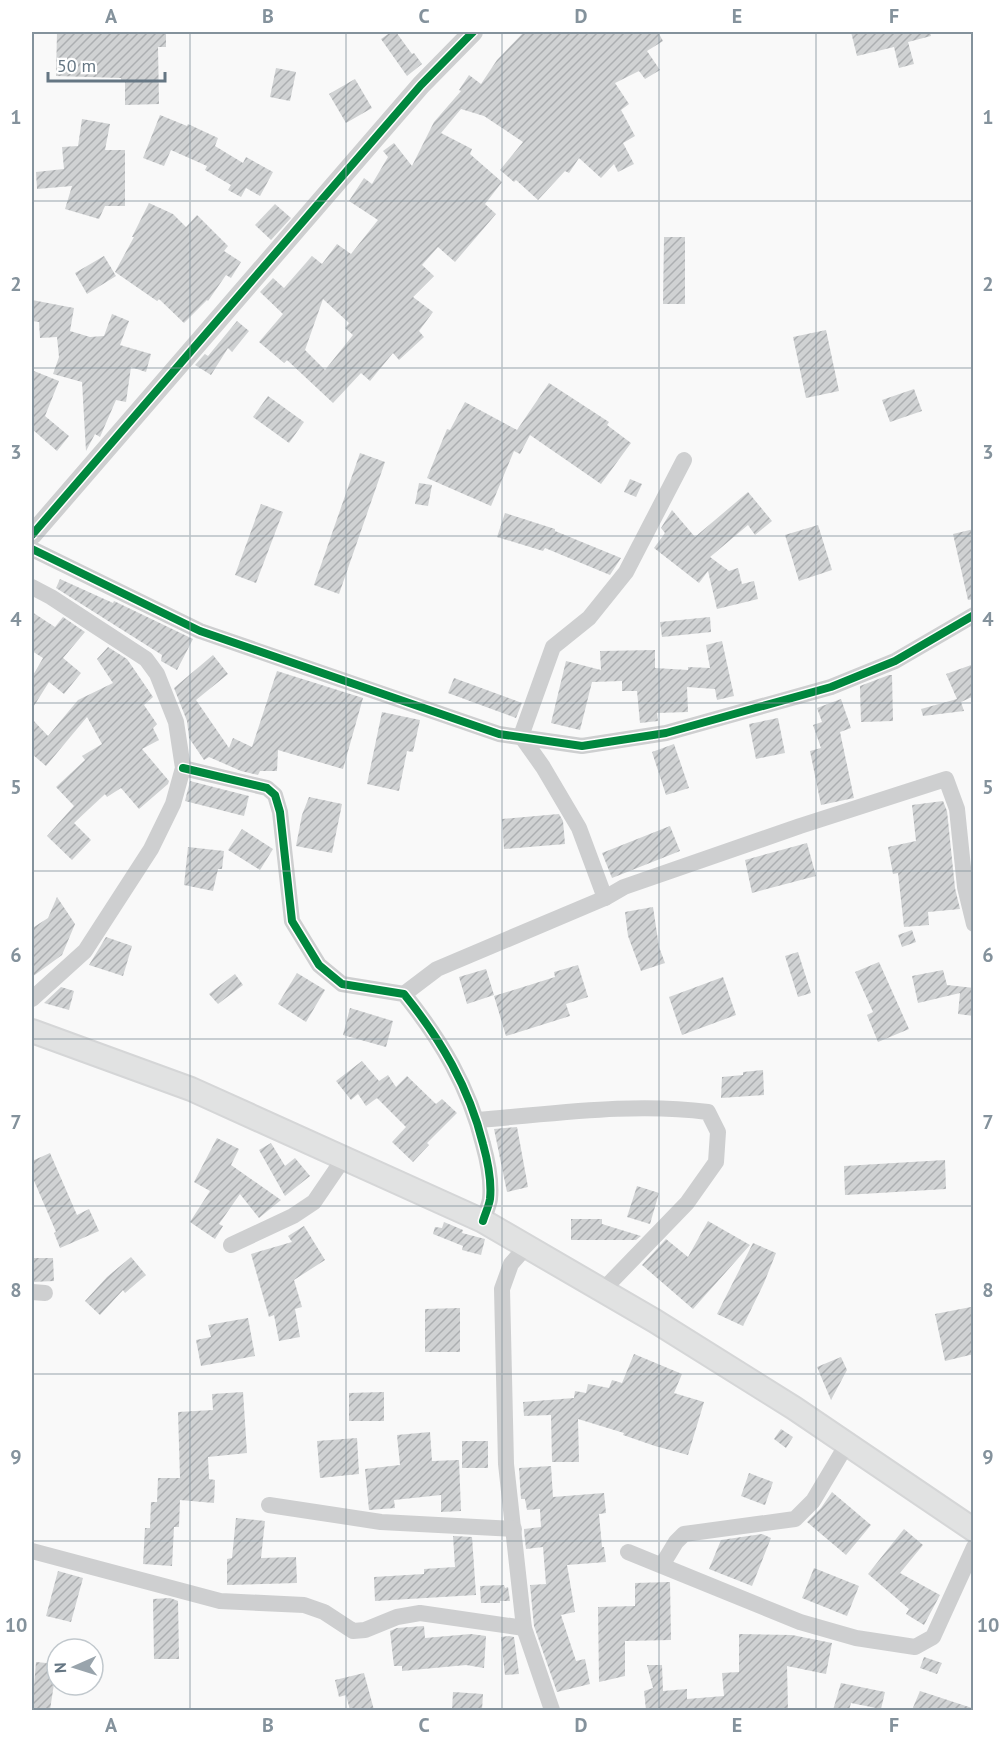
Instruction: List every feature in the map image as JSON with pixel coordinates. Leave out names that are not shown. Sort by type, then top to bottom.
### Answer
[{"type":"main road","points":[[32,1031],[191,1089],[483,1221],[705,1352],[794,1408],[974,1530]]},
{"type":"street","points":[[32,535],[421,85],[473,32]]},
{"type":"street","points":[[521,736],[553,647],[589,618],[626,572],[684,460]]},
{"type":"street","points":[[32,549],[200,631],[500,734],[582,746],[666,733],[831,687],[895,660],[974,615]]},
{"type":"street","points":[[32,587],[146,659],[157,675],[176,722],[183,768],[172,804],[151,849],[85,951],[32,999]]},
{"type":"street","points":[[521,736],[543,767],[579,828],[605,898]]},
{"type":"street","points":[[183,768],[267,788],[275,795],[280,812],[292,921],[318,965],[342,984],[404,994],[424,1019],[461,1079],[477,1120],[490,1172],[490,1200],[483,1221]]},
{"type":"street","points":[[404,994],[436,969],[605,898],[624,887],[946,778],[957,809],[965,887],[974,924]]},
{"type":"street","points":[[477,1120],[645,1108],[682,1108],[708,1112],[718,1132],[716,1162],[687,1203],[602,1291]]},
{"type":"street","points":[[231,1245],[293,1216],[314,1202],[344,1158]]},
{"type":"street","points":[[526,1247],[511,1264],[502,1288],[506,1464],[524,1628],[552,1710]]},
{"type":"street","points":[[662,1565],[676,1542],[684,1534],[795,1519],[813,1501],[847,1444]]},
{"type":"street","points":[[269,1505],[381,1522],[514,1529]]},
{"type":"street","points":[[628,1552],[800,1622],[856,1638],[915,1647],[933,1637],[974,1547]]},
{"type":"street","points":[[32,1551],[220,1600],[303,1605],[324,1612],[353,1631],[365,1630],[397,1617],[420,1614],[524,1628]]},
{"type":"building","points":[[57,32],[166,32],[166,47],[158,47],[159,104],[125,105],[125,81],[121,81],[121,78],[56,76]]},
{"type":"building","points":[[391,32],[396,32],[422,64],[407,76],[381,39]]},
{"type":"building","points":[[524,32],[658,32],[663,41],[647,51],[660,70],[645,79],[639,71],[615,83],[629,104],[621,110],[635,136],[623,143],[634,164],[618,172],[614,164],[601,178],[579,158],[569,173],[565,171],[538,200],[516,180],[514,182],[500,170],[523,142],[484,116],[461,109],[441,133],[472,149],[470,154],[502,182],[485,204],[496,214],[455,262],[438,247],[422,265],[434,276],[413,297],[433,312],[419,331],[424,337],[399,360],[393,353],[370,381],[361,373],[333,403],[287,360],[284,363],[259,342],[283,314],[260,292],[273,278],[284,288],[312,256],[322,264],[337,244],[351,254],[378,220],[349,201],[364,178],[372,184],[388,157],[383,151],[394,143],[412,166],[434,122],[461,91],[459,90],[469,75],[481,84],[497,60]],"holes":[[[323,299],[349,323],[345,328],[353,335],[325,370],[305,350]]]},
{"type":"building","points":[[851,32],[930,32],[931,36],[908,42],[914,64],[899,68],[894,47],[857,56]]},
{"type":"building","points":[[276,68],[296,72],[290,101],[270,97]]},
{"type":"building","points":[[355,79],[372,108],[346,123],[329,94]]},
{"type":"building","points":[[160,115],[187,126],[188,124],[218,138],[215,146],[243,163],[246,157],[273,172],[260,196],[246,188],[241,197],[228,190],[231,185],[205,170],[207,166],[171,150],[164,166],[143,158]]},
{"type":"building","points":[[82,119],[110,124],[105,150],[125,150],[125,206],[105,206],[99,219],[65,209],[72,186],[37,189],[36,172],[64,169],[62,147],[78,146]]},
{"type":"building","points":[[149,203],[173,214],[186,227],[197,215],[228,246],[224,251],[241,262],[231,278],[226,275],[208,301],[184,323],[159,299],[157,301],[115,272]]},
{"type":"building","points":[[275,204],[291,218],[271,240],[255,225]]},
{"type":"building","points":[[664,237],[685,237],[685,304],[663,304]]},
{"type":"building","points":[[104,256],[116,276],[87,294],[75,273]]},
{"type":"building","points":[[32,300],[74,308],[70,331],[90,337],[104,336],[112,314],[129,321],[120,345],[151,354],[146,372],[131,367],[126,402],[116,400],[100,437],[95,434],[86,451],[82,382],[53,374],[59,357],[57,337],[40,338],[39,322],[32,321]]},
{"type":"building","points":[[237,321],[249,331],[232,352],[228,348],[211,375],[195,365],[205,354],[208,356]]},
{"type":"building","points":[[826,330],[839,391],[806,398],[793,337]]},
{"type":"building","points":[[34,371],[59,381],[45,416],[69,436],[57,451],[32,429]]},
{"type":"building","points":[[549,383],[609,422],[607,425],[631,443],[601,484],[530,435],[520,454],[514,451],[491,506],[427,478],[447,429],[450,430],[465,402],[517,430]]},
{"type":"building","points":[[914,389],[922,411],[890,422],[882,400]]},
{"type":"building","points":[[268,396],[304,422],[289,443],[253,417]]},
{"type":"building","points":[[360,453],[385,462],[339,594],[314,585]]},
{"type":"building","points":[[630,479],[642,484],[636,497],[624,492]]},
{"type":"building","points":[[419,483],[432,485],[428,506],[415,504]]},
{"type":"building","points":[[748,492],[772,521],[755,535],[748,525],[710,557],[729,571],[738,568],[742,584],[754,581],[758,599],[717,609],[708,571],[699,583],[654,548],[665,533],[661,528],[672,510],[695,537]]},
{"type":"building","points":[[261,504],[283,512],[256,583],[235,575]]},
{"type":"building","points":[[505,513],[555,529],[555,531],[621,558],[610,575],[545,548],[543,551],[497,537]]},
{"type":"building","points":[[818,525],[832,570],[799,581],[785,535]]},
{"type":"building","points":[[974,529],[974,599],[968,600],[953,534]]},
{"type":"building","points":[[60,579],[113,603],[114,601],[193,639],[177,670],[161,661],[162,655],[56,588]]},
{"type":"building","points":[[32,612],[55,627],[63,617],[85,632],[63,658],[81,673],[64,694],[49,682],[32,709],[32,677],[43,658],[32,651]]},
{"type":"building","points":[[710,617],[711,632],[662,637],[660,622]]},
{"type":"building","points":[[722,641],[734,696],[717,700],[715,689],[687,687],[688,712],[657,713],[658,721],[640,723],[637,691],[622,691],[622,681],[592,682],[580,730],[551,723],[566,661],[601,670],[600,651],[655,650],[655,668],[688,670],[688,667],[710,668],[706,645]]},
{"type":"building","points":[[108,647],[127,659],[153,697],[144,705],[157,724],[153,728],[159,740],[142,749],[169,781],[139,809],[121,788],[107,797],[105,794],[74,823],[91,840],[72,860],[47,836],[74,806],[56,787],[85,760],[82,756],[102,744],[87,717],[46,766],[32,754],[32,719],[48,736],[78,700],[113,683],[97,659]]},
{"type":"building","points":[[213,655],[228,674],[196,700],[229,748],[233,738],[252,747],[277,671],[363,698],[343,769],[278,750],[277,771],[260,771],[258,775],[241,771],[209,757],[204,760],[189,738],[187,721],[174,688]]},
{"type":"building","points":[[974,664],[974,696],[961,702],[964,711],[923,716],[921,709],[957,699],[946,674]]},
{"type":"building","points":[[892,675],[893,721],[861,722],[860,686]]},
{"type":"building","points":[[454,678],[522,703],[516,718],[448,693]]},
{"type":"building","points":[[841,699],[851,728],[840,732],[854,798],[821,805],[810,751],[821,748],[813,725],[822,722],[817,708]]},
{"type":"building","points":[[382,712],[420,720],[413,752],[407,751],[399,791],[367,784]]},
{"type":"building","points":[[778,718],[785,753],[756,759],[749,724]]},
{"type":"building","points":[[674,744],[689,788],[666,795],[652,752]]},
{"type":"building","points":[[190,781],[249,796],[244,816],[185,801]]},
{"type":"building","points":[[309,797],[342,804],[332,853],[296,846],[302,815]]},
{"type":"building","points":[[943,801],[947,811],[955,888],[960,909],[928,912],[929,925],[904,927],[898,873],[893,874],[888,847],[916,841],[912,805]]},
{"type":"building","points":[[559,814],[563,821],[565,844],[504,849],[502,819]]},
{"type":"building","points":[[670,826],[680,851],[612,878],[602,853]]},
{"type":"building","points":[[242,829],[273,849],[260,870],[228,850]]},
{"type":"building","points":[[807,843],[816,876],[752,893],[745,860]]},
{"type":"building","points":[[188,847],[224,851],[222,869],[218,869],[213,891],[184,885]]},
{"type":"building","points":[[57,897],[75,924],[62,955],[32,977],[34,927],[48,918]]},
{"type":"building","points":[[653,907],[659,947],[665,963],[641,971],[628,936],[625,912]]},
{"type":"building","points":[[912,930],[916,942],[902,947],[898,935]]},
{"type":"building","points":[[106,937],[132,946],[123,976],[89,965]]},
{"type":"building","points":[[798,952],[811,993],[798,997],[785,956]]},
{"type":"building","points":[[879,962],[909,1029],[878,1042],[867,1015],[873,1012],[855,972]]},
{"type":"building","points":[[578,965],[588,997],[566,1004],[570,1016],[506,1036],[494,996],[555,977],[554,972]]},
{"type":"building","points":[[486,969],[494,995],[467,1004],[459,977]]},
{"type":"building","points":[[943,970],[947,985],[974,988],[974,1016],[958,1014],[960,993],[918,1003],[912,976]]},
{"type":"building","points":[[297,973],[325,990],[306,1022],[278,1004]]},
{"type":"building","points":[[235,974],[243,985],[218,1004],[209,994]]},
{"type":"building","points":[[723,977],[736,1015],[682,1035],[669,997]]},
{"type":"building","points":[[61,987],[74,991],[69,1010],[44,1003]]},
{"type":"building","points":[[350,1008],[393,1021],[386,1047],[343,1035]]},
{"type":"building","points":[[362,1061],[379,1081],[388,1075],[396,1087],[407,1076],[436,1104],[442,1099],[457,1113],[427,1143],[429,1145],[413,1162],[392,1142],[406,1127],[377,1098],[366,1106],[358,1094],[351,1100],[336,1081]]},
{"type":"building","points":[[763,1070],[764,1095],[721,1098],[722,1077]]},
{"type":"building","points":[[517,1127],[528,1187],[507,1192],[494,1129]]},
{"type":"building","points":[[217,1138],[239,1149],[231,1165],[281,1200],[259,1218],[240,1194],[219,1224],[223,1226],[215,1239],[190,1222],[210,1191],[194,1182]]},
{"type":"building","points":[[271,1143],[285,1166],[295,1158],[310,1176],[285,1196],[259,1150]]},
{"type":"building","points":[[50,1153],[77,1215],[89,1209],[99,1231],[60,1248],[54,1233],[56,1232],[32,1176],[32,1161]]},
{"type":"building","points":[[945,1160],[946,1189],[845,1195],[844,1166]]},
{"type":"building","points":[[637,1186],[659,1193],[650,1224],[627,1217]]},
{"type":"building","points":[[571,1219],[602,1219],[602,1224],[641,1236],[636,1240],[571,1240]]},
{"type":"building","points":[[708,1221],[750,1245],[693,1309],[642,1265],[666,1239],[688,1257]]},
{"type":"building","points":[[444,1222],[463,1230],[462,1233],[485,1239],[481,1255],[462,1250],[463,1246],[433,1234],[435,1227],[442,1228]]},
{"type":"building","points":[[304,1226],[325,1260],[294,1280],[302,1307],[295,1309],[300,1337],[279,1341],[274,1315],[269,1317],[251,1254],[292,1242],[288,1236]]},
{"type":"building","points":[[753,1243],[776,1253],[743,1326],[717,1314]]},
{"type":"building","points":[[131,1257],[146,1275],[125,1293],[123,1290],[100,1315],[85,1301],[107,1277]]},
{"type":"building","points":[[32,1258],[53,1258],[54,1281],[32,1282]]},
{"type":"building","points":[[971,1307],[974,1318],[974,1354],[945,1361],[935,1314]]},
{"type":"building","points":[[460,1308],[460,1352],[425,1352],[425,1309]]},
{"type":"building","points":[[248,1318],[255,1356],[201,1366],[196,1340],[211,1337],[208,1325]]},
{"type":"building","points":[[634,1354],[682,1374],[674,1393],[704,1402],[688,1455],[578,1419],[579,1462],[552,1462],[551,1415],[524,1416],[523,1402],[574,1398],[575,1391],[586,1393],[588,1384],[609,1388],[612,1380],[622,1383]]},
{"type":"building","points":[[841,1357],[847,1370],[831,1400],[817,1367]]},
{"type":"building","points":[[243,1392],[247,1453],[208,1457],[209,1479],[215,1480],[214,1503],[180,1500],[179,1527],[174,1527],[172,1566],[143,1564],[145,1528],[150,1528],[151,1502],[157,1502],[158,1478],[180,1478],[178,1412],[213,1410],[212,1394]]},
{"type":"building","points":[[384,1392],[384,1421],[349,1421],[349,1393]]},
{"type":"building","points":[[781,1429],[793,1437],[786,1448],[774,1439]]},
{"type":"building","points":[[430,1432],[432,1461],[459,1460],[461,1511],[441,1512],[441,1495],[394,1500],[395,1508],[369,1510],[365,1469],[400,1465],[397,1435]]},
{"type":"building","points":[[357,1438],[359,1474],[320,1478],[317,1441]]},
{"type":"building","points":[[462,1441],[488,1441],[488,1468],[462,1468]]},
{"type":"building","points":[[551,1466],[553,1497],[604,1493],[606,1513],[599,1514],[606,1562],[567,1565],[575,1612],[561,1615],[576,1661],[585,1659],[590,1684],[557,1692],[534,1626],[530,1585],[546,1584],[543,1547],[526,1549],[524,1531],[524,1529],[541,1527],[540,1509],[527,1510],[525,1499],[521,1499],[519,1468]]},
{"type":"building","points":[[749,1473],[773,1482],[765,1505],[741,1496]]},
{"type":"building","points":[[832,1492],[871,1525],[846,1555],[807,1522]]},
{"type":"building","points":[[236,1518],[265,1521],[261,1558],[296,1557],[297,1583],[227,1585],[227,1559],[232,1558]]},
{"type":"building","points":[[904,1529],[923,1545],[900,1573],[940,1595],[924,1625],[906,1614],[909,1609],[868,1574]]},
{"type":"building","points":[[762,1534],[771,1538],[752,1586],[709,1569],[721,1540]]},
{"type":"building","points":[[453,1536],[472,1537],[476,1595],[375,1601],[374,1577],[424,1574],[424,1569],[455,1567]]},
{"type":"building","points":[[814,1568],[859,1586],[847,1616],[802,1598]]},
{"type":"building","points":[[58,1571],[83,1578],[71,1622],[46,1616]]},
{"type":"building","points":[[670,1582],[671,1640],[625,1641],[625,1676],[599,1682],[598,1607],[635,1606],[635,1583]]},
{"type":"building","points":[[504,1585],[505,1588],[508,1587],[510,1601],[481,1603],[480,1586]]},
{"type":"building","points":[[170,1598],[178,1601],[179,1659],[154,1659],[153,1599]]},
{"type":"building","points":[[424,1626],[425,1638],[471,1634],[486,1636],[484,1668],[466,1665],[402,1671],[402,1666],[394,1666],[390,1631],[397,1628]]},
{"type":"building","points":[[739,1634],[792,1635],[832,1643],[826,1674],[787,1666],[788,1710],[646,1710],[644,1691],[653,1688],[647,1665],[662,1665],[663,1691],[687,1689],[687,1699],[724,1696],[722,1673],[739,1672]]},
{"type":"building","points":[[501,1637],[514,1637],[519,1674],[505,1675]]},
{"type":"building","points":[[924,1657],[942,1663],[937,1674],[920,1668]]},
{"type":"building","points":[[36,1662],[45,1663],[45,1697],[52,1697],[50,1710],[32,1710]]},
{"type":"building","points":[[364,1673],[374,1710],[350,1710],[346,1695],[339,1697],[335,1680]]},
{"type":"building","points":[[841,1683],[885,1692],[881,1709],[851,1703],[849,1710],[833,1710]]},
{"type":"building","points":[[920,1691],[972,1708],[972,1710],[912,1710]]},
{"type":"building","points":[[453,1692],[483,1694],[482,1710],[452,1710]]},
{"type":"cycle path","points":[[32,535],[421,85],[473,32]]},
{"type":"cycle path","points":[[32,549],[200,631],[499,734],[582,746],[666,733],[831,687],[895,661],[974,615]]},
{"type":"cycle path","points":[[183,768],[267,788],[275,795],[280,812],[292,921],[319,965],[342,984],[404,994],[442,1047],[462,1084],[483,1144],[489,1171],[490,1192],[483,1221]]}]
